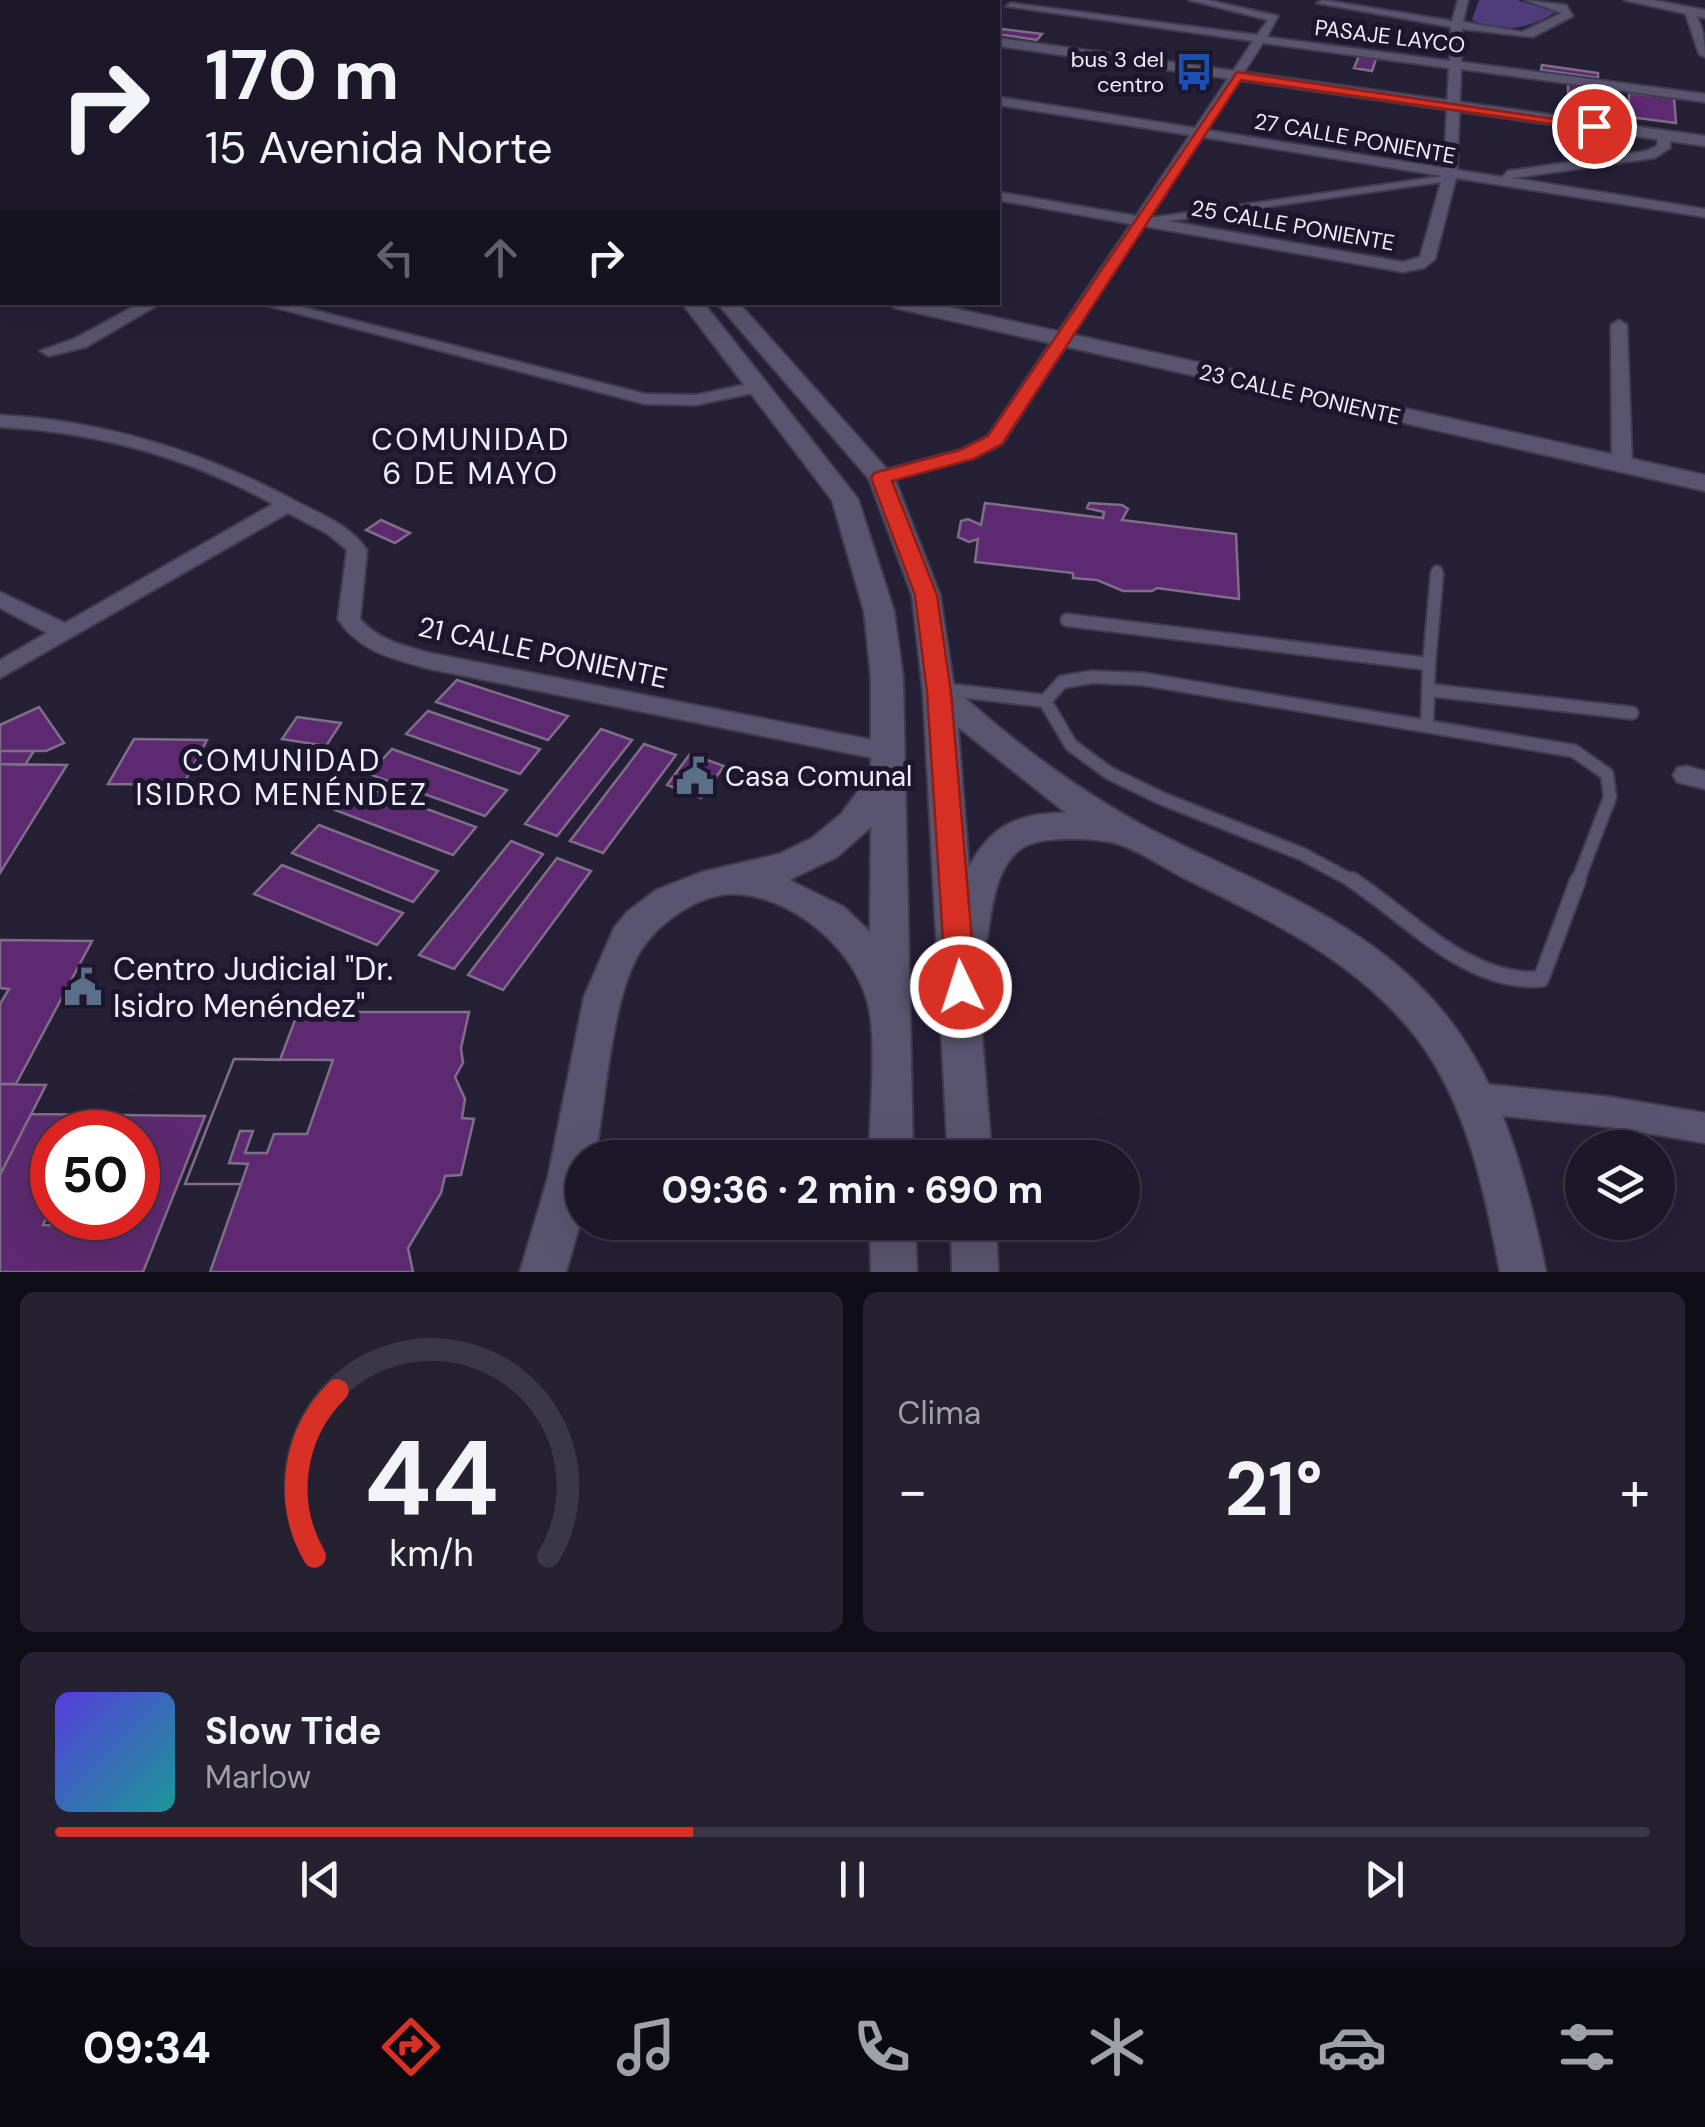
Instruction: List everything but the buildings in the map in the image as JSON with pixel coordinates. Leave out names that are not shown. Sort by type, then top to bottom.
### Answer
[{"type":"main road","points":[[1631,0],[1698,13]]},
{"type":"main road","points":[[1000,42],[1705,142]]},
{"type":"main road","points":[[691,305],[844,499],[878,611],[887,678],[890,1140]]},
{"type":"main road","name":"23 CALLE PONIENTE","points":[[908,305],[1705,483]]},
{"type":"main road","points":[[751,313],[881,478],[926,595],[938,690],[969,1140]]},
{"type":"main road","points":[[938,690],[990,741],[1055,790],[1130,835],[1317,930],[1362,959],[1430,1025],[1476,1098],[1525,1266]]},
{"type":"main road","points":[[544,1272],[560,1226],[600,1020],[622,948],[642,921],[661,906],[705,884],[776,870],[816,854],[849,831],[873,804],[888,763]]},
{"type":"main road","points":[[961,987],[982,874],[1010,834],[1068,823],[1130,835]]},
{"type":"main road","points":[[732,880],[771,887],[808,902],[839,924],[864,952],[880,987],[887,1026]]},
{"type":"main road","points":[[560,1226],[563,1272]]},
{"type":"main road","points":[[893,1240],[894,1272]]},
{"type":"main road","points":[[974,1240],[976,1272]]},
{"type":"street","points":[[881,478],[966,454],[995,440],[1274,18],[1194,0]]},
{"type":"street","points":[[1450,175],[1456,106],[1456,24],[1463,0]]},
{"type":"street","points":[[1322,3],[1526,35],[1569,14],[1564,8],[1530,0]]},
{"type":"street","name":"PASAJE LAYCO","points":[[1014,3],[1705,98]]},
{"type":"street","points":[[1698,13],[1705,54]]},
{"type":"street","name":"27 CALLE PONIENTE","points":[[1000,102],[1705,213]]},
{"type":"street","points":[[1138,221],[1420,183],[1450,175],[1508,175],[1642,156],[1661,150],[1664,136]]},
{"type":"street","name":"25 CALLE PONIENTE","points":[[1000,196],[1403,266],[1419,265],[1426,259],[1450,175]]},
{"type":"street","points":[[49,351],[80,343],[150,305]]},
{"type":"street","points":[[273,305],[646,399],[696,400],[757,387]]},
{"type":"street","points":[[1619,325],[1622,465]]},
{"type":"street","points":[[0,421],[34,422],[129,438],[194,460],[288,504]]},
{"type":"street","points":[[0,670],[288,504]]},
{"type":"street","name":"21 CALLE PONIENTE","points":[[288,504],[356,546],[349,619],[361,634],[390,649],[888,763]]},
{"type":"street","points":[[0,599],[66,633]]},
{"type":"street","points":[[1476,1098],[1610,1112],[1705,1128]]},
{"type":"lane","points":[[1427,725],[1438,571]]},
{"type":"lane","points":[[1067,620],[1429,664]]},
{"type":"lane","points":[[1113,677],[1554,746],[1574,752],[1607,774],[1610,797],[1541,979],[1500,979],[1468,962],[1356,882],[1303,854],[1108,772],[1079,754],[1060,732],[1045,701],[1062,682],[1113,677]]},
{"type":"lane","points":[[938,690],[1045,701]]},
{"type":"lane","points":[[1428,690],[1632,713]]},
{"type":"shaded area","points":[[1479,0],[1517,0],[1556,12],[1525,26],[1494,27],[1472,20]]},
{"type":"place","name":"bus 3 del centro","points":[[1194,72]]},
{"type":"place","name":"Casa Comunal","points":[[695,776]]},
{"type":"place","name":"Centro Judicial \"Dr. Isidro Menéndez\"","points":[[83,987]]},
{"type":"district","name":"COMUNIDAD 6 DE MAYO","points":[[471,457]]},
{"type":"district","name":"COMUNIDAD ISIDRO MENÉNDEZ","points":[[282,778]]},
{"type":"route","points":[[961,987],[939,692],[926,595],[881,478],[966,454],[995,440],[1237,76],[1594,126]]}]
